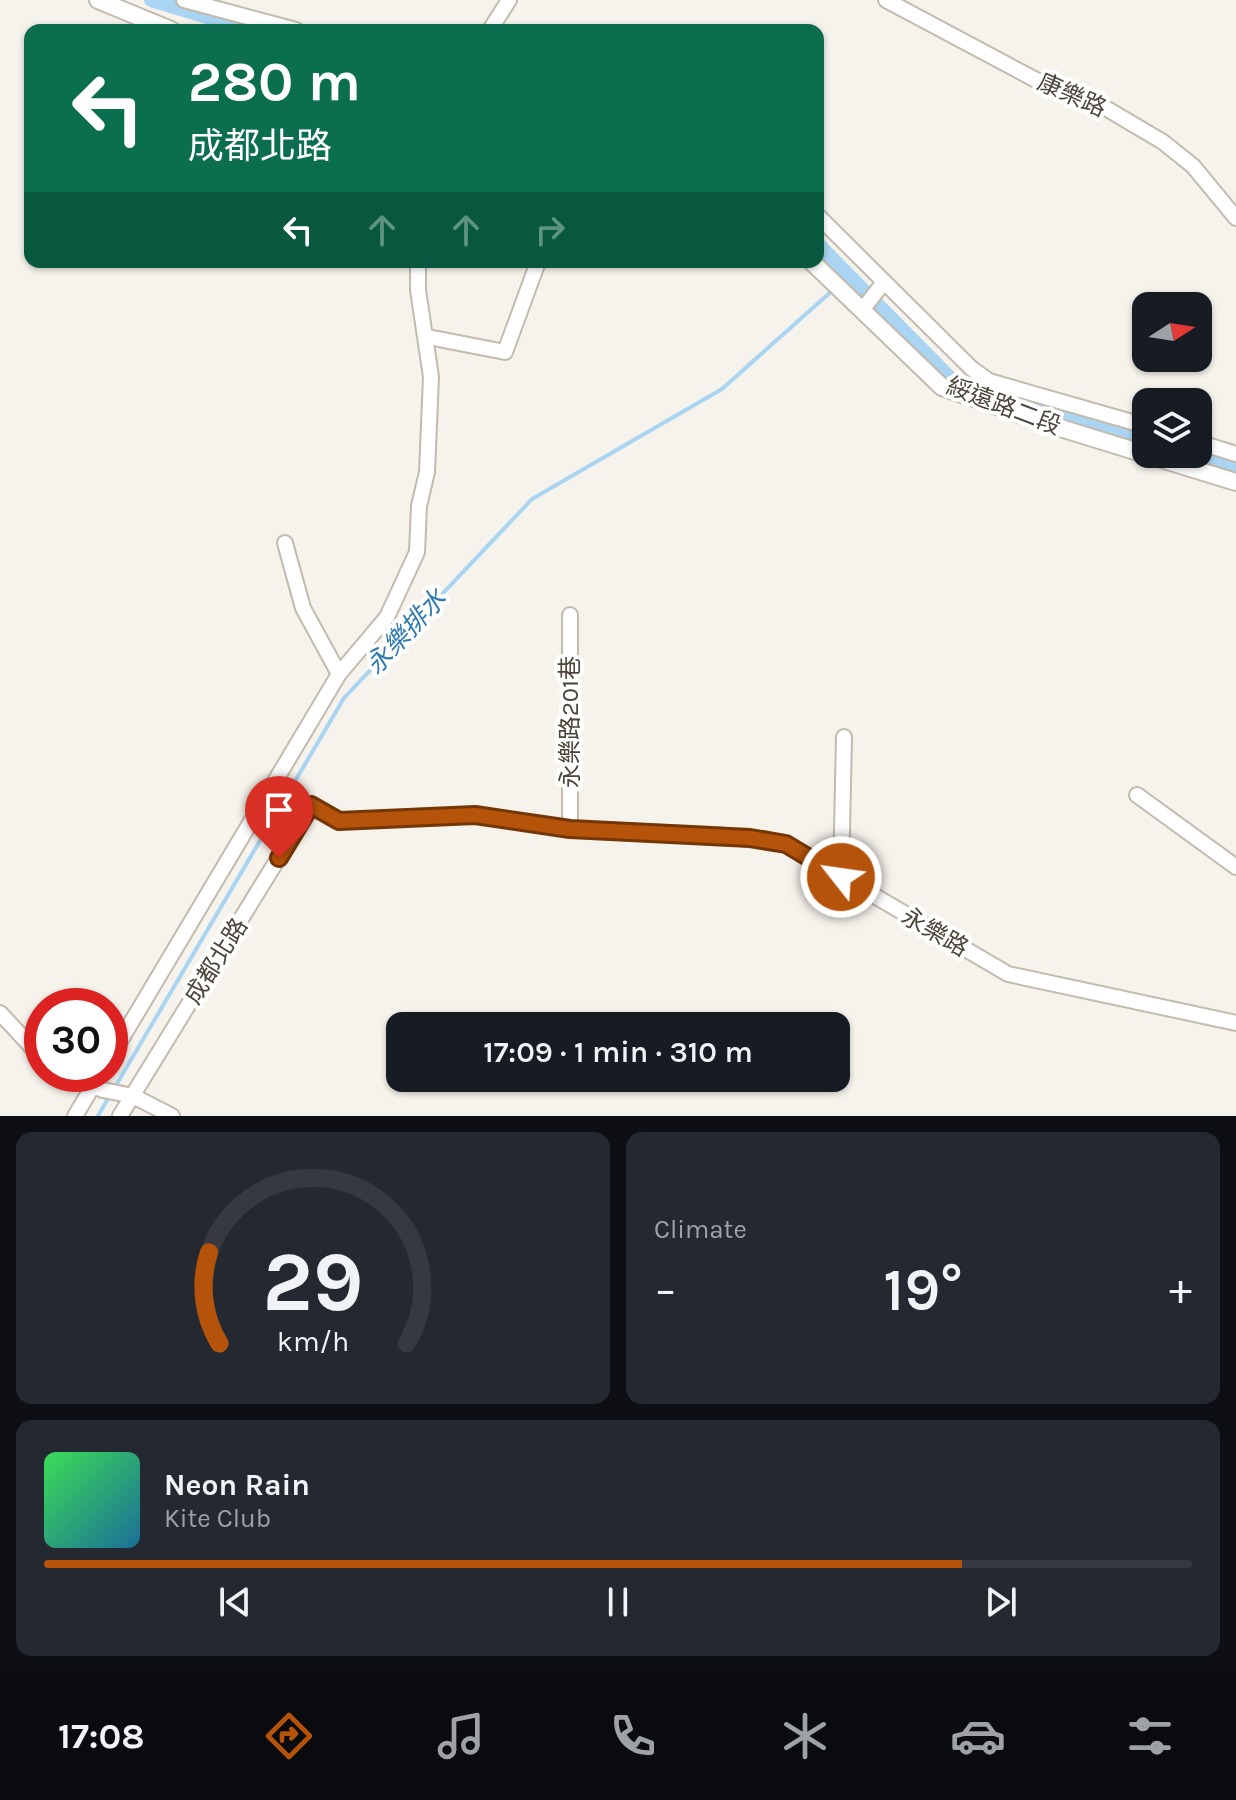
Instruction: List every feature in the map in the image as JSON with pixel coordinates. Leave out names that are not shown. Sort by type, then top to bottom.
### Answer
[{"type":"street","points":[[98,0],[156,24]]},
{"type":"street","points":[[184,0],[274,24]]},
{"type":"street","points":[[494,24],[509,0]]},
{"type":"street","name":"康樂路","points":[[886,0],[1036,80],[1087,97],[1163,142],[1193,166],[1236,218]]},
{"type":"street","name":"綏遠路二段","points":[[824,222],[971,368],[989,381],[1132,422]]},
{"type":"street","points":[[128,1028],[339,674],[387,617],[417,552],[419,506],[427,472],[431,377],[428,337],[418,290],[418,268]]},
{"type":"street","points":[[428,337],[505,352],[536,268]]},
{"type":"street","name":"綏遠路二段","points":[[818,268],[942,387],[1057,427],[1236,482]]},
{"type":"street","points":[[859,305],[884,282]]},
{"type":"street","points":[[1212,446],[1236,454]]},
{"type":"street","points":[[285,543],[303,608],[339,674]]},
{"type":"street","name":"永樂路201巷","points":[[570,615],[570,829]]},
{"type":"street","points":[[841,877],[844,737]]},
{"type":"street","points":[[1137,795],[1236,867]]},
{"type":"street","name":"永樂路","points":[[311,805],[339,821],[475,815],[570,829],[786,844],[1008,974],[1236,1023]]},
{"type":"street","name":"成都北路","points":[[120,1116],[128,1095],[311,805]]},
{"type":"street","points":[[0,1013],[24,1039]]},
{"type":"street","points":[[75,1116],[92,1092]]},
{"type":"street","points":[[120,1092],[172,1116]]},
{"type":"waterway","points":[[151,0],[230,24]]},
{"type":"waterway","points":[[824,250],[961,389],[969,391]]},
{"type":"waterway","name":"永樂排水","points":[[841,284],[851,274]]},
{"type":"waterway","name":"永樂排水","points":[[128,1065],[344,698],[532,499],[722,389],[834,289]]},
{"type":"waterway","points":[[1012,404],[1132,438]]},
{"type":"waterway","points":[[1212,461],[1236,468]]},
{"type":"waterway","name":"永樂排水","points":[[98,1116],[110,1095]]},
{"type":"route","points":[[279,858],[311,805],[339,821],[475,815],[570,829],[750,838],[786,844],[841,877]]}]
